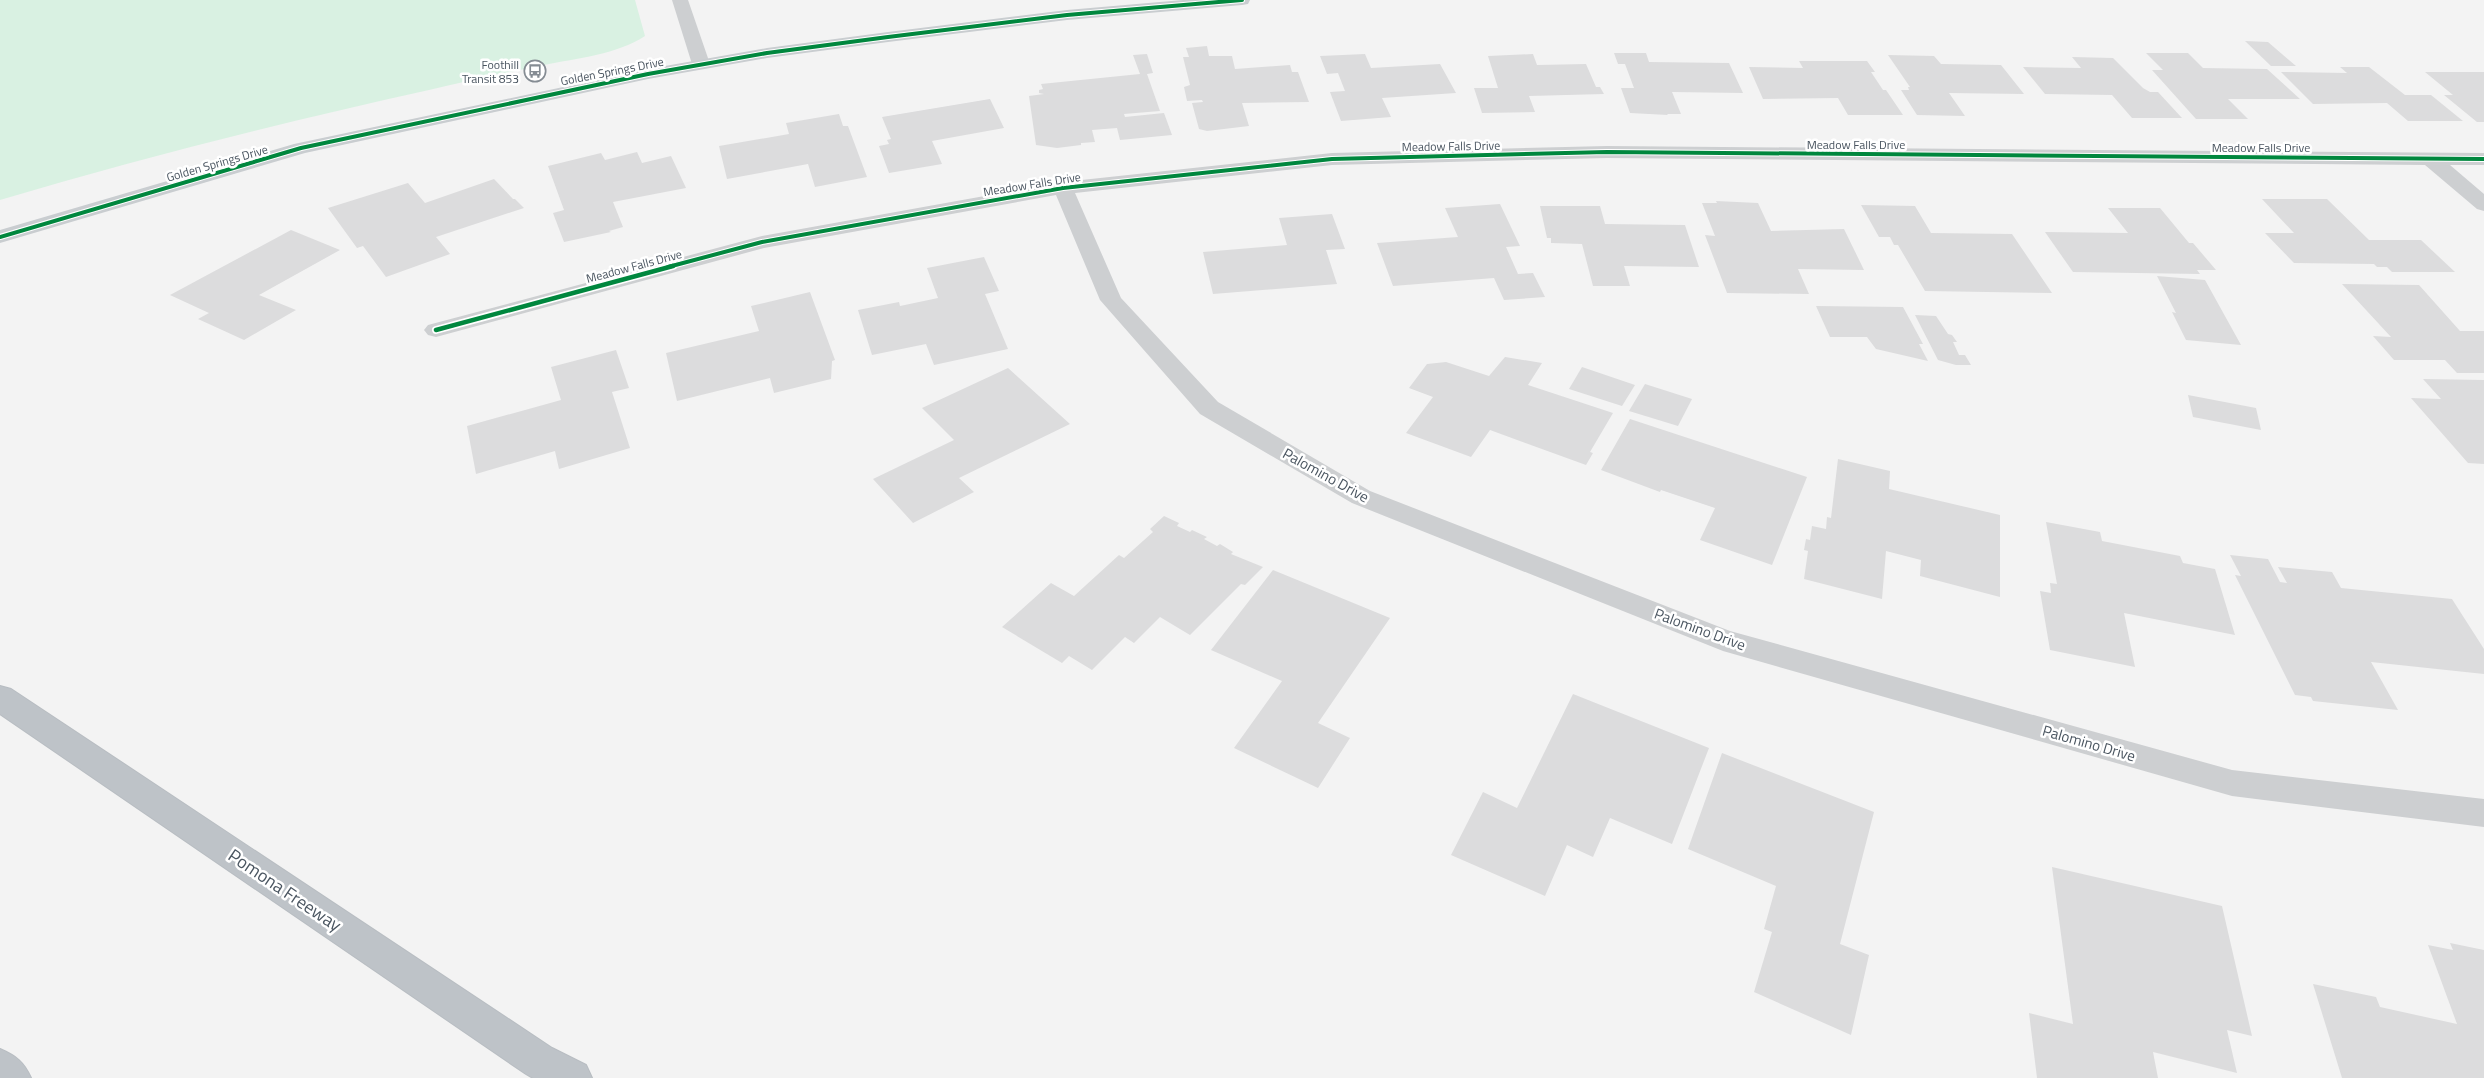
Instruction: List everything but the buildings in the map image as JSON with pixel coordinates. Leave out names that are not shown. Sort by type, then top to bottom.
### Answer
[{"type":"highway","name":"Pomona Freeway","points":[[0,698],[530,1055],[573,1078]]},
{"type":"highway","points":[[0,1068],[12,1078]]},
{"type":"main road","name":"Golden Springs Drive","points":[[0,237],[345,137],[701,64],[767,52],[1067,15],[1242,0]]},
{"type":"street","points":[[680,0],[701,64]]},
{"type":"street","name":"Meadow Falls Drive","points":[[436,330],[762,242],[1063,188],[1332,159],[1607,152],[2484,159]]},
{"type":"street","points":[[2430,159],[2484,205]]},
{"type":"street","name":"Palomino Drive","points":[[1063,188],[1111,300],[1209,408],[1362,497],[1733,643],[2232,783],[2484,813]]},
{"type":"green space","points":[[0,0],[635,0],[645,36],[609,52],[472,80],[267,128],[160,155],[0,200]]},
{"type":"cycle path","points":[[0,237],[301,148],[648,74],[767,53],[888,37],[1067,15],[1242,0]]},
{"type":"cycle path","points":[[436,330],[762,242],[1063,188],[1332,159],[1607,152],[2484,159]]},
{"type":"place","name":"Foothill Transit 853","points":[[535,71]]}]
